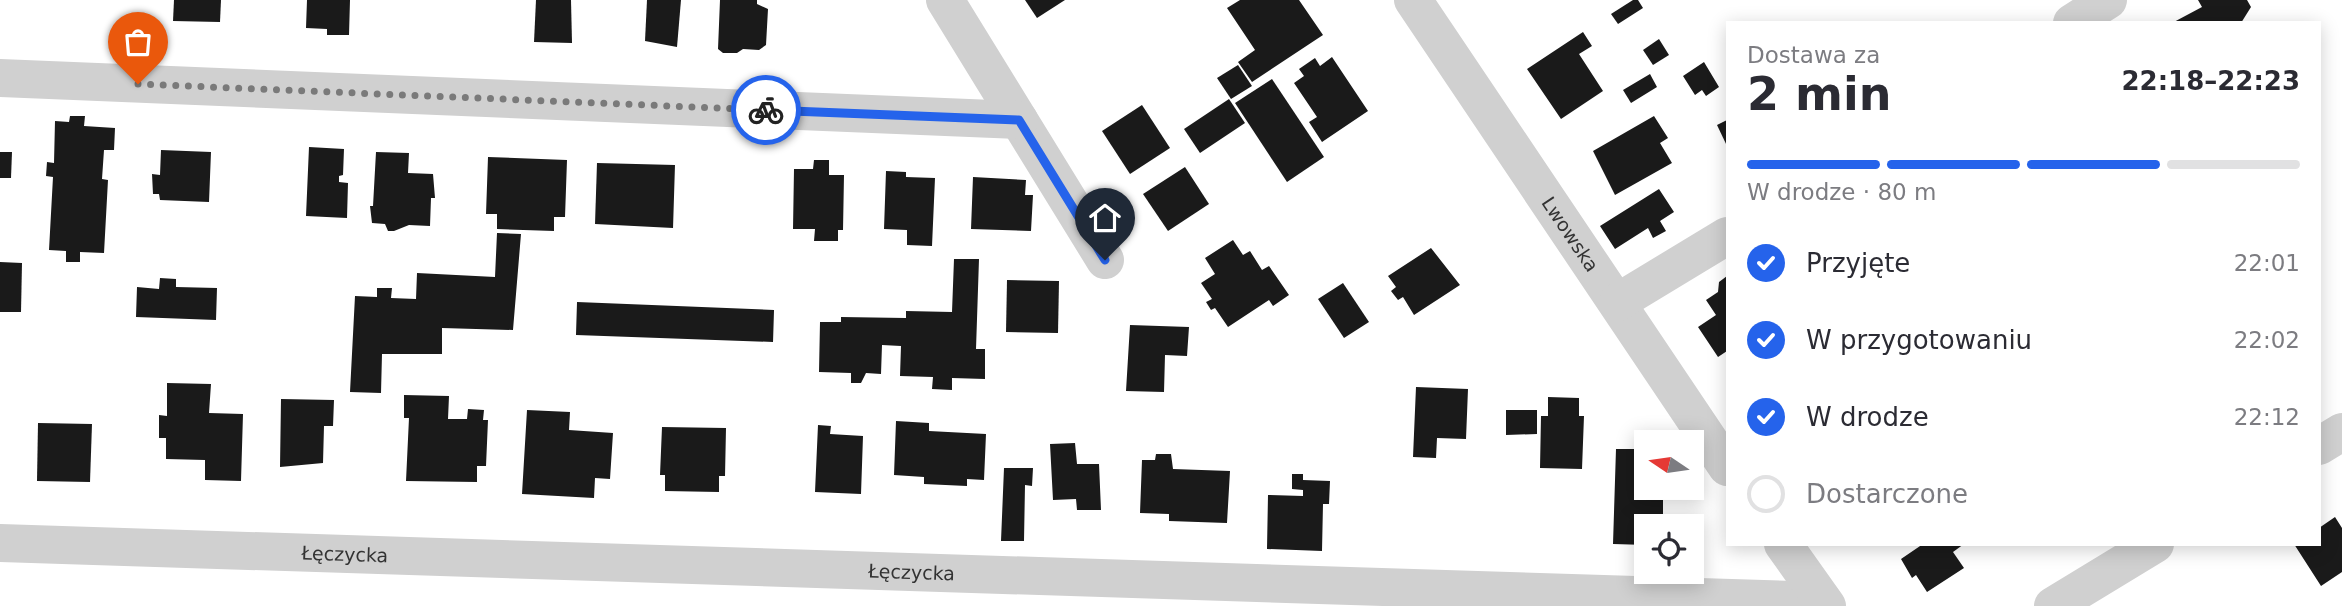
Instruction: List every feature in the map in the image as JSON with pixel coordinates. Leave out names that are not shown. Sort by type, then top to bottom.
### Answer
[{"type":"street","points":[[945,0],[1105,260]]},
{"type":"street","name":"Lwowska","points":[[1413,0],[1726,465]]},
{"type":"street","points":[[2075,21],[2108,0]]},
{"type":"street","points":[[0,78],[1019,120]]},
{"type":"street","points":[[1618,302],[1726,237]]},
{"type":"street","points":[[2321,445],[2342,432]]},
{"type":"street","name":"Łęczycka","points":[[0,543],[1825,603]]},
{"type":"street","points":[[1784,546],[1825,603]]},
{"type":"street","points":[[2053,606],[2152,546]]},
{"type":"building","points":[[174,0],[221,0],[220,22],[173,21]]},
{"type":"building","points":[[307,0],[350,0],[349,35],[327,35],[327,29],[306,28]]},
{"type":"building","points":[[536,0],[571,0],[572,43],[534,42]]},
{"type":"building","points":[[647,0],[681,0],[677,47],[645,41]]},
{"type":"building","points":[[720,0],[757,0],[757,4],[768,9],[766,45],[759,50],[743,49],[737,53],[723,53],[718,49]]},
{"type":"building","points":[[1025,0],[1065,0],[1037,18]]},
{"type":"building","points":[[1240,0],[1299,0],[1323,35],[1252,82],[1238,62],[1255,50],[1227,8]]},
{"type":"building","points":[[1633,0],[1638,0],[1643,8],[1618,24],[1611,14]]},
{"type":"building","points":[[2198,0],[2247,0],[2251,7],[2242,21],[2176,21],[2202,7]]},
{"type":"building","points":[[1583,32],[1592,46],[1579,54],[1603,91],[1561,119],[1527,69]]},
{"type":"building","points":[[1659,39],[1669,55],[1653,65],[1643,50]]},
{"type":"building","points":[[1332,57],[1368,111],[1322,142],[1309,122],[1317,117],[1294,83],[1304,76],[1299,69],[1315,58],[1320,66]]},
{"type":"building","points":[[1704,62],[1719,87],[1706,96],[1702,90],[1695,95],[1683,76]]},
{"type":"building","points":[[1238,65],[1252,86],[1231,99],[1217,78]]},
{"type":"building","points":[[1650,74],[1657,87],[1631,103],[1623,90]]},
{"type":"building","points":[[1272,79],[1324,157],[1287,182],[1235,103]]},
{"type":"building","points":[[1229,99],[1245,123],[1200,153],[1184,129]]},
{"type":"building","points":[[1142,105],[1170,148],[1130,174],[1102,131]]},
{"type":"building","points":[[70,116],[85,116],[84,126],[115,128],[114,150],[104,150],[102,179],[108,180],[104,253],[80,252],[80,262],[66,262],[66,251],[49,250],[53,177],[46,176],[47,162],[54,163],[55,121],[69,122]]},
{"type":"building","points":[[1654,116],[1668,138],[1660,143],[1672,163],[1615,195],[1593,151]]},
{"type":"building","points":[[1726,120],[1726,144],[1717,125]]},
{"type":"building","points":[[309,147],[344,149],[343,175],[339,176],[339,182],[348,183],[347,218],[306,216]]},
{"type":"building","points":[[161,150],[211,152],[209,202],[160,200],[159,194],[153,194],[152,174],[160,175]]},
{"type":"building","points":[[0,152],[12,152],[11,178],[0,178]]},
{"type":"building","points":[[376,152],[409,153],[408,173],[433,174],[435,198],[431,198],[430,226],[409,225],[388,231],[385,224],[372,223],[370,206],[373,206]]},
{"type":"building","points":[[488,157],[567,160],[565,217],[554,217],[554,231],[497,229],[497,214],[486,214]]},
{"type":"building","points":[[814,160],[829,160],[829,175],[844,175],[843,230],[838,230],[838,241],[814,241],[815,229],[793,229],[794,169],[813,169]]},
{"type":"building","points":[[597,163],[675,165],[673,228],[595,224]]},
{"type":"building","points":[[1185,167],[1209,204],[1168,231],[1143,194]]},
{"type":"building","points":[[886,171],[906,172],[906,177],[935,178],[932,246],[907,245],[907,230],[884,229]]},
{"type":"building","points":[[973,177],[1026,180],[1025,195],[1033,195],[1031,231],[971,229]]},
{"type":"building","points":[[1659,189],[1674,212],[1660,221],[1666,231],[1653,238],[1648,228],[1615,249],[1600,226]]},
{"type":"building","points":[[497,233],[521,234],[513,330],[442,328],[442,354],[382,354],[381,393],[350,392],[355,296],[377,297],[377,288],[392,288],[391,298],[416,299],[417,273],[495,277]]},
{"type":"building","points":[[1233,240],[1243,255],[1250,251],[1262,270],[1269,266],[1289,295],[1273,306],[1269,300],[1228,327],[1215,308],[1211,310],[1206,302],[1212,299],[1201,283],[1215,274],[1205,258]]},
{"type":"building","points":[[1431,248],[1460,285],[1414,315],[1403,297],[1398,300],[1391,291],[1396,287],[1388,276]]},
{"type":"building","points":[[954,259],[979,259],[976,349],[985,349],[985,379],[952,378],[952,390],[932,389],[933,377],[900,376],[901,346],[882,345],[881,374],[866,373],[861,383],[851,383],[851,373],[819,372],[820,322],[841,322],[841,317],[906,318],[906,311],[952,312]]},
{"type":"building","points":[[0,262],[22,263],[21,312],[0,312]]},
{"type":"building","points":[[1726,277],[1726,352],[1718,357],[1698,327],[1716,315],[1706,300],[1718,292],[1719,282]]},
{"type":"building","points":[[160,278],[176,279],[176,287],[217,288],[216,320],[136,317],[137,287],[159,289]]},
{"type":"building","points":[[1007,280],[1059,281],[1058,333],[1006,332]]},
{"type":"building","points":[[1343,283],[1369,322],[1344,338],[1318,299]]},
{"type":"building","points":[[577,302],[774,310],[773,342],[576,335]]},
{"type":"building","points":[[1130,325],[1189,327],[1187,356],[1165,355],[1164,392],[1126,391]]},
{"type":"building","points":[[167,383],[211,384],[209,413],[243,414],[241,481],[205,480],[205,460],[166,459],[166,438],[159,438],[159,415],[167,416]]},
{"type":"building","points":[[1416,387],[1468,389],[1466,439],[1437,438],[1436,458],[1413,457]]},
{"type":"building","points":[[404,395],[449,396],[448,419],[467,419],[468,409],[484,410],[483,420],[488,420],[486,466],[477,466],[477,482],[406,481],[409,418],[404,418]]},
{"type":"building","points":[[1548,397],[1579,398],[1579,416],[1584,416],[1582,469],[1540,468],[1541,416],[1548,416]]},
{"type":"building","points":[[281,399],[334,400],[333,426],[324,426],[323,463],[280,467]]},
{"type":"building","points":[[527,410],[570,412],[569,430],[613,433],[610,479],[595,478],[594,498],[522,494]]},
{"type":"building","points":[[1506,410],[1537,410],[1537,434],[1506,435]]},
{"type":"building","points":[[896,421],[929,423],[929,431],[986,434],[984,480],[967,479],[967,486],[924,484],[924,477],[894,475]]},
{"type":"building","points":[[38,423],[92,424],[90,482],[37,481]]},
{"type":"building","points":[[818,425],[831,426],[830,434],[863,436],[861,494],[815,492]]},
{"type":"building","points":[[662,427],[726,428],[725,476],[719,476],[719,492],[665,491],[665,475],[660,475]]},
{"type":"building","points":[[1075,443],[1077,464],[1099,464],[1101,510],[1077,510],[1076,499],[1053,500],[1050,444]]},
{"type":"building","points":[[1616,449],[1634,449],[1634,500],[1663,500],[1663,514],[1634,514],[1634,545],[1613,544]]},
{"type":"building","points":[[1156,454],[1171,454],[1173,469],[1230,471],[1227,523],[1169,521],[1169,514],[1140,513],[1142,460],[1155,460]]},
{"type":"building","points":[[1004,468],[1033,468],[1032,486],[1025,485],[1024,541],[1001,541]]},
{"type":"building","points":[[1292,474],[1303,474],[1303,480],[1330,481],[1329,504],[1323,504],[1322,551],[1267,549],[1268,495],[1303,496],[1303,490],[1292,489]]},
{"type":"building","points":[[2335,517],[2342,528],[2342,572],[2321,586],[2295,546],[2321,546],[2321,527]]},
{"type":"building","points":[[1920,546],[1961,546],[1953,552],[1964,568],[1927,592],[1916,575],[1912,578],[1901,559]]},
{"type":"way so far","points":[[138,84],[766,110]]},
{"type":"route","points":[[766,110],[1019,120],[1105,260]]}]
